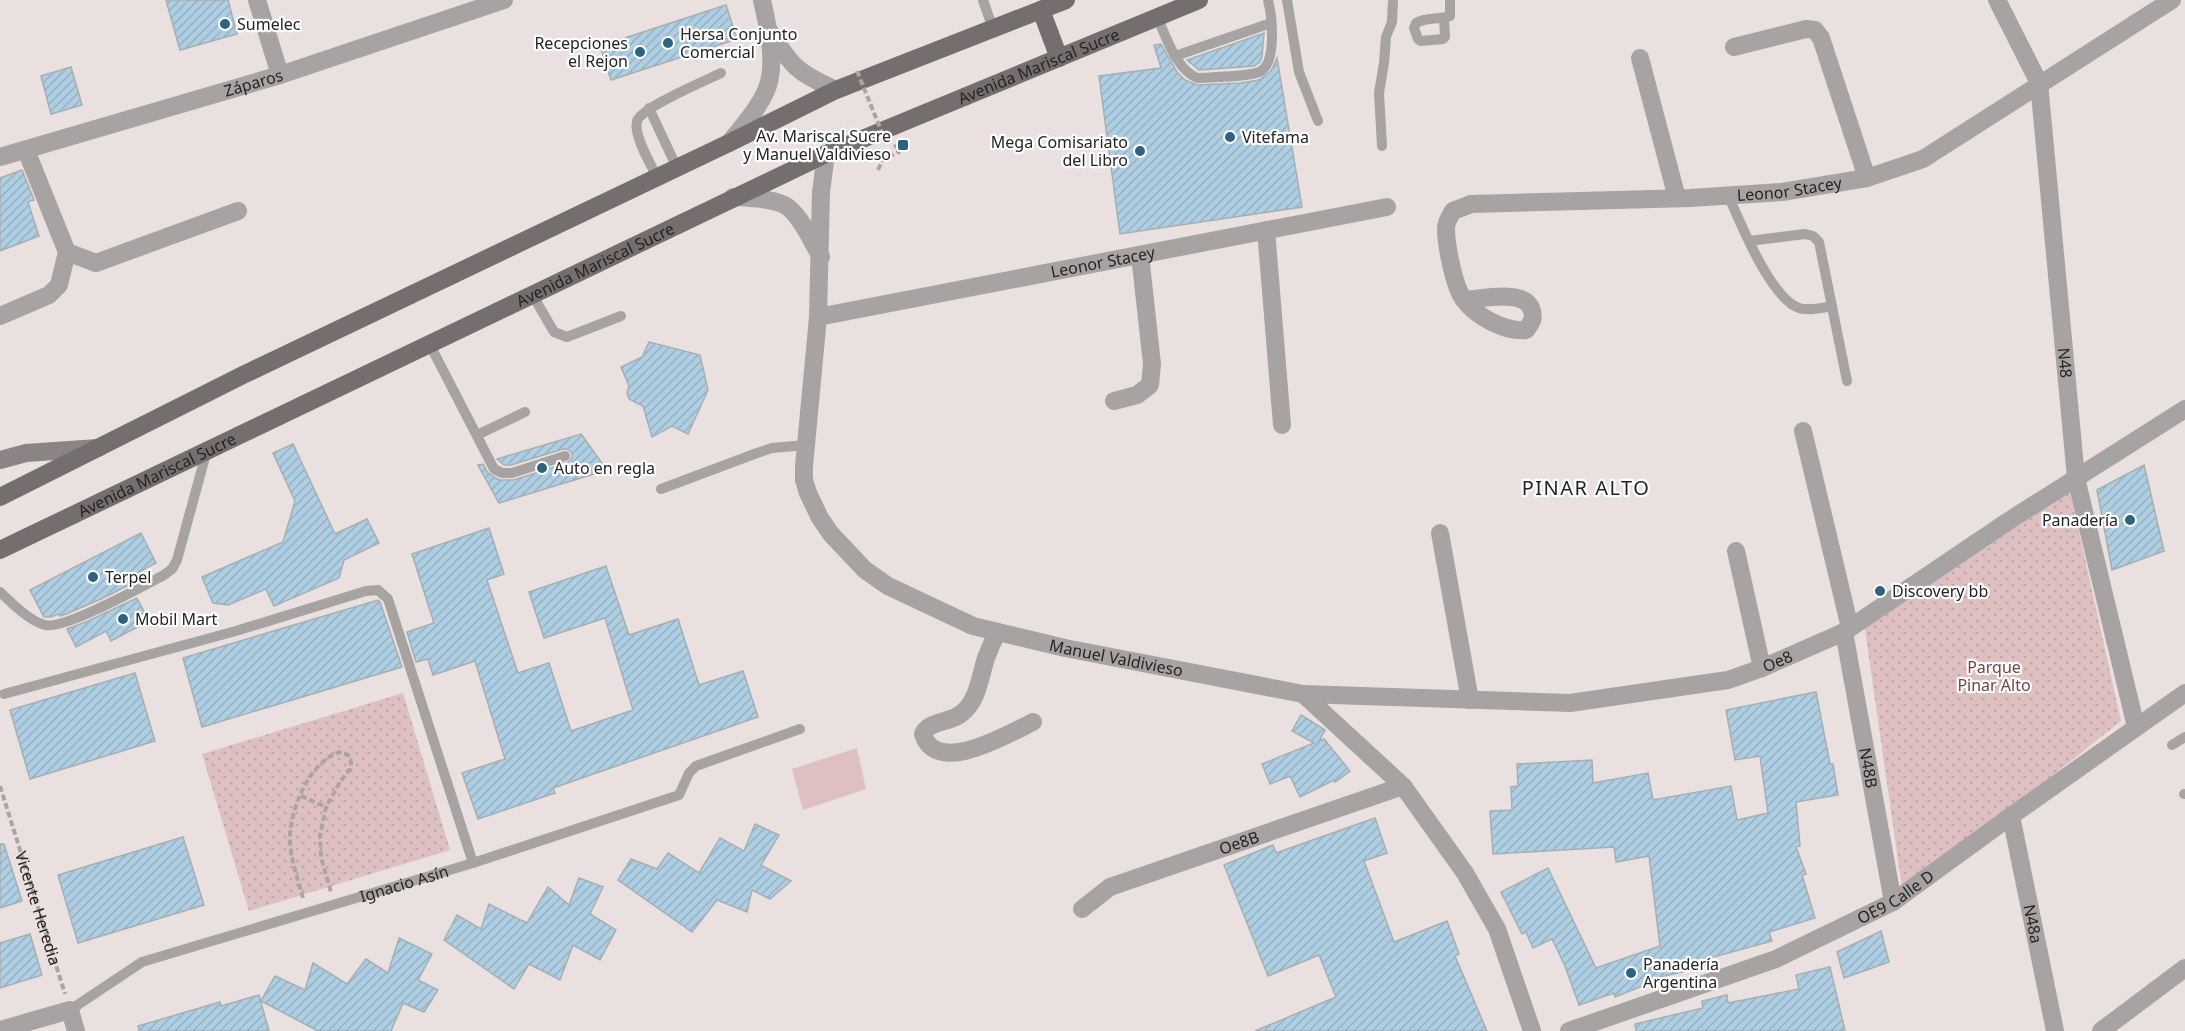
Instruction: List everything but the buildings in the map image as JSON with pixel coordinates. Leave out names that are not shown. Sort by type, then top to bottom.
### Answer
[{"type":"main road","points":[[0,497],[243,375],[836,90],[993,29],[1039,5],[1066,0]]},
{"type":"main road","name":"Avenida Mariscal Sucre","points":[[0,550],[826,154],[1199,0]]},
{"type":"main road","points":[[1039,5],[1059,58]]},
{"type":"main road","points":[[0,460],[26,453],[98,448]]},
{"type":"street","points":[[257,0],[280,75]]},
{"type":"street","name":"Záparos","points":[[0,157],[280,75],[504,0]]},
{"type":"street","points":[[729,143],[754,111],[766,91],[771,65],[768,29],[762,0]]},
{"type":"street","name":"N48","points":[[1997,0],[2039,83],[2076,478],[2136,727]]},
{"type":"street","name":"Leonor Stacey","points":[[1464,300],[1455,283],[1445,226],[1453,211],[1471,204],[1677,198],[1782,192],[1867,178],[1923,159],[2172,0]]},
{"type":"street","points":[[768,29],[787,60],[807,77],[836,90]]},
{"type":"street","points":[[1734,47],[1806,29],[1815,30],[1821,38],[1867,178]]},
{"type":"street","points":[[1640,58],[1677,198]]},
{"type":"street","points":[[0,316],[49,295],[59,285],[68,252],[26,150]]},
{"type":"street","name":"Manuel Valdivieso","points":[[826,154],[821,192],[818,317],[804,480],[814,506],[831,534],[865,570],[899,591],[973,626],[1065,648],[1303,694]]},
{"type":"street","points":[[733,197],[764,199],[787,206],[801,223],[821,257]]},
{"type":"street","name":"Leonor Stacey","points":[[818,317],[1387,207]]},
{"type":"street","points":[[68,252],[96,263],[238,211]]},
{"type":"street","points":[[1266,230],[1282,425]]},
{"type":"street","points":[[1114,401],[1137,395],[1150,385],[1152,364],[1140,255]]},
{"type":"street","name":"Oe8","points":[[1303,694],[1570,703],[1728,680],[1762,668],[1847,630],[2076,478],[2185,409]]},
{"type":"street","name":"N48B","points":[[1803,430],[1847,630],[1893,902]]},
{"type":"street","points":[[1440,533],[1470,700]]},
{"type":"street","points":[[1736,551],[1762,668]]},
{"type":"street","points":[[997,633],[971,705],[961,715],[929,726],[923,734],[925,742],[932,749],[945,754],[961,752],[982,746],[1033,722]]},
{"type":"street","name":"OE9 Calle D","points":[[1569,1031],[1776,958],[1893,902],[2185,693]]},
{"type":"street","points":[[1303,694],[1402,786],[1465,873],[1497,929],[1532,1031]]},
{"type":"street","name":"Oe8B","points":[[1082,909],[1110,887],[1402,786]]},
{"type":"street","name":"N48a","points":[[2011,816],[2055,1031]]},
{"type":"street","points":[[2101,1031],[2185,968]]},
{"type":"street","points":[[70,1010],[76,1031]]},
{"type":"street","name":"Ignacio Asín","points":[[0,1030],[70,1010]]},
{"type":"lane","points":[[983,0],[993,29]]},
{"type":"lane","points":[[1157,17],[1181,68],[1197,78],[1253,74],[1262,71],[1268,64],[1272,41],[1268,0]]},
{"type":"lane","points":[[1287,0],[1299,72],[1318,121]]},
{"type":"lane","points":[[1382,146],[1379,93],[1386,37],[1392,22],[1393,0]]},
{"type":"lane","points":[[1444,18],[1450,16],[1450,0]]},
{"type":"lane","points":[[1175,56],[1271,23]]},
{"type":"lane","points":[[657,177],[640,142],[636,129],[637,120],[649,108],[721,73]]},
{"type":"lane","points":[[649,108],[677,168]]},
{"type":"lane","points":[[1728,195],[1758,261],[1792,305],[1807,309],[1832,306]]},
{"type":"lane","points":[[1749,241],[1805,234],[1813,236],[1819,242],[1847,381]]},
{"type":"lane","points":[[532,294],[554,332],[567,337],[621,316]]},
{"type":"lane","points":[[429,343],[495,469],[502,473],[512,472],[565,456]]},
{"type":"lane","points":[[477,435],[525,412]]},
{"type":"lane","points":[[661,489],[772,448],[806,445]]},
{"type":"lane","points":[[0,592],[36,621],[45,625],[57,626],[164,575],[172,569],[177,560],[207,450]]},
{"type":"lane","points":[[4,694],[236,632],[366,591],[378,590],[388,599],[473,863]]},
{"type":"lane","name":"Ignacio Asín","points":[[70,1010],[142,962],[473,863],[679,795],[689,773],[696,766],[800,729]]},
{"type":"lane","points":[[2172,745],[2185,737]]},
{"type":"path","points":[[857,71],[889,149],[896,146],[898,152],[883,159],[878,170]]},
{"type":"path","points":[[307,913],[294,869],[291,841],[294,812],[309,779],[325,760],[339,752],[348,755],[351,762],[350,770],[336,788],[326,807],[320,836],[321,857],[335,904]]},
{"type":"path","name":"Vicente Heredia","points":[[0,786],[70,1010]]},
{"type":"path","points":[[301,796],[326,807]]},
{"type":"green space","name":"Parque Pinar Alto","points":[[2070,491],[2121,721],[1903,895],[1864,623]]},
{"type":"green space","points":[[403,693],[450,850],[249,911],[202,754]]},
{"type":"green space","points":[[857,748],[866,789],[803,810],[792,769]]},
{"type":"place","name":"Sumelec","points":[[225,24]]},
{"type":"place","name":"Hersa Conjunto Comercial","points":[[668,43]]},
{"type":"place","name":"Recepciones el Rejon","points":[[640,52]]},
{"type":"place","name":"Vitefama","points":[[1230,137]]},
{"type":"place","name":"Av. Mariscal Sucre y Manuel Valdivieso","points":[[903,145]]},
{"type":"place","name":"Mega Comisariato del Libro","points":[[1140,151]]},
{"type":"place","name":"Auto en regla","points":[[542,468]]},
{"type":"place","name":"Panadería","points":[[2130,520]]},
{"type":"place","name":"Terpel","points":[[93,577]]},
{"type":"place","name":"Discovery bb","points":[[1880,591]]},
{"type":"place","name":"Mobil Mart","points":[[123,619]]},
{"type":"place","name":"Panadería Argentina","points":[[1631,973]]},
{"type":"district","name":"PINAR ALTO","points":[[1586,487]]}]
